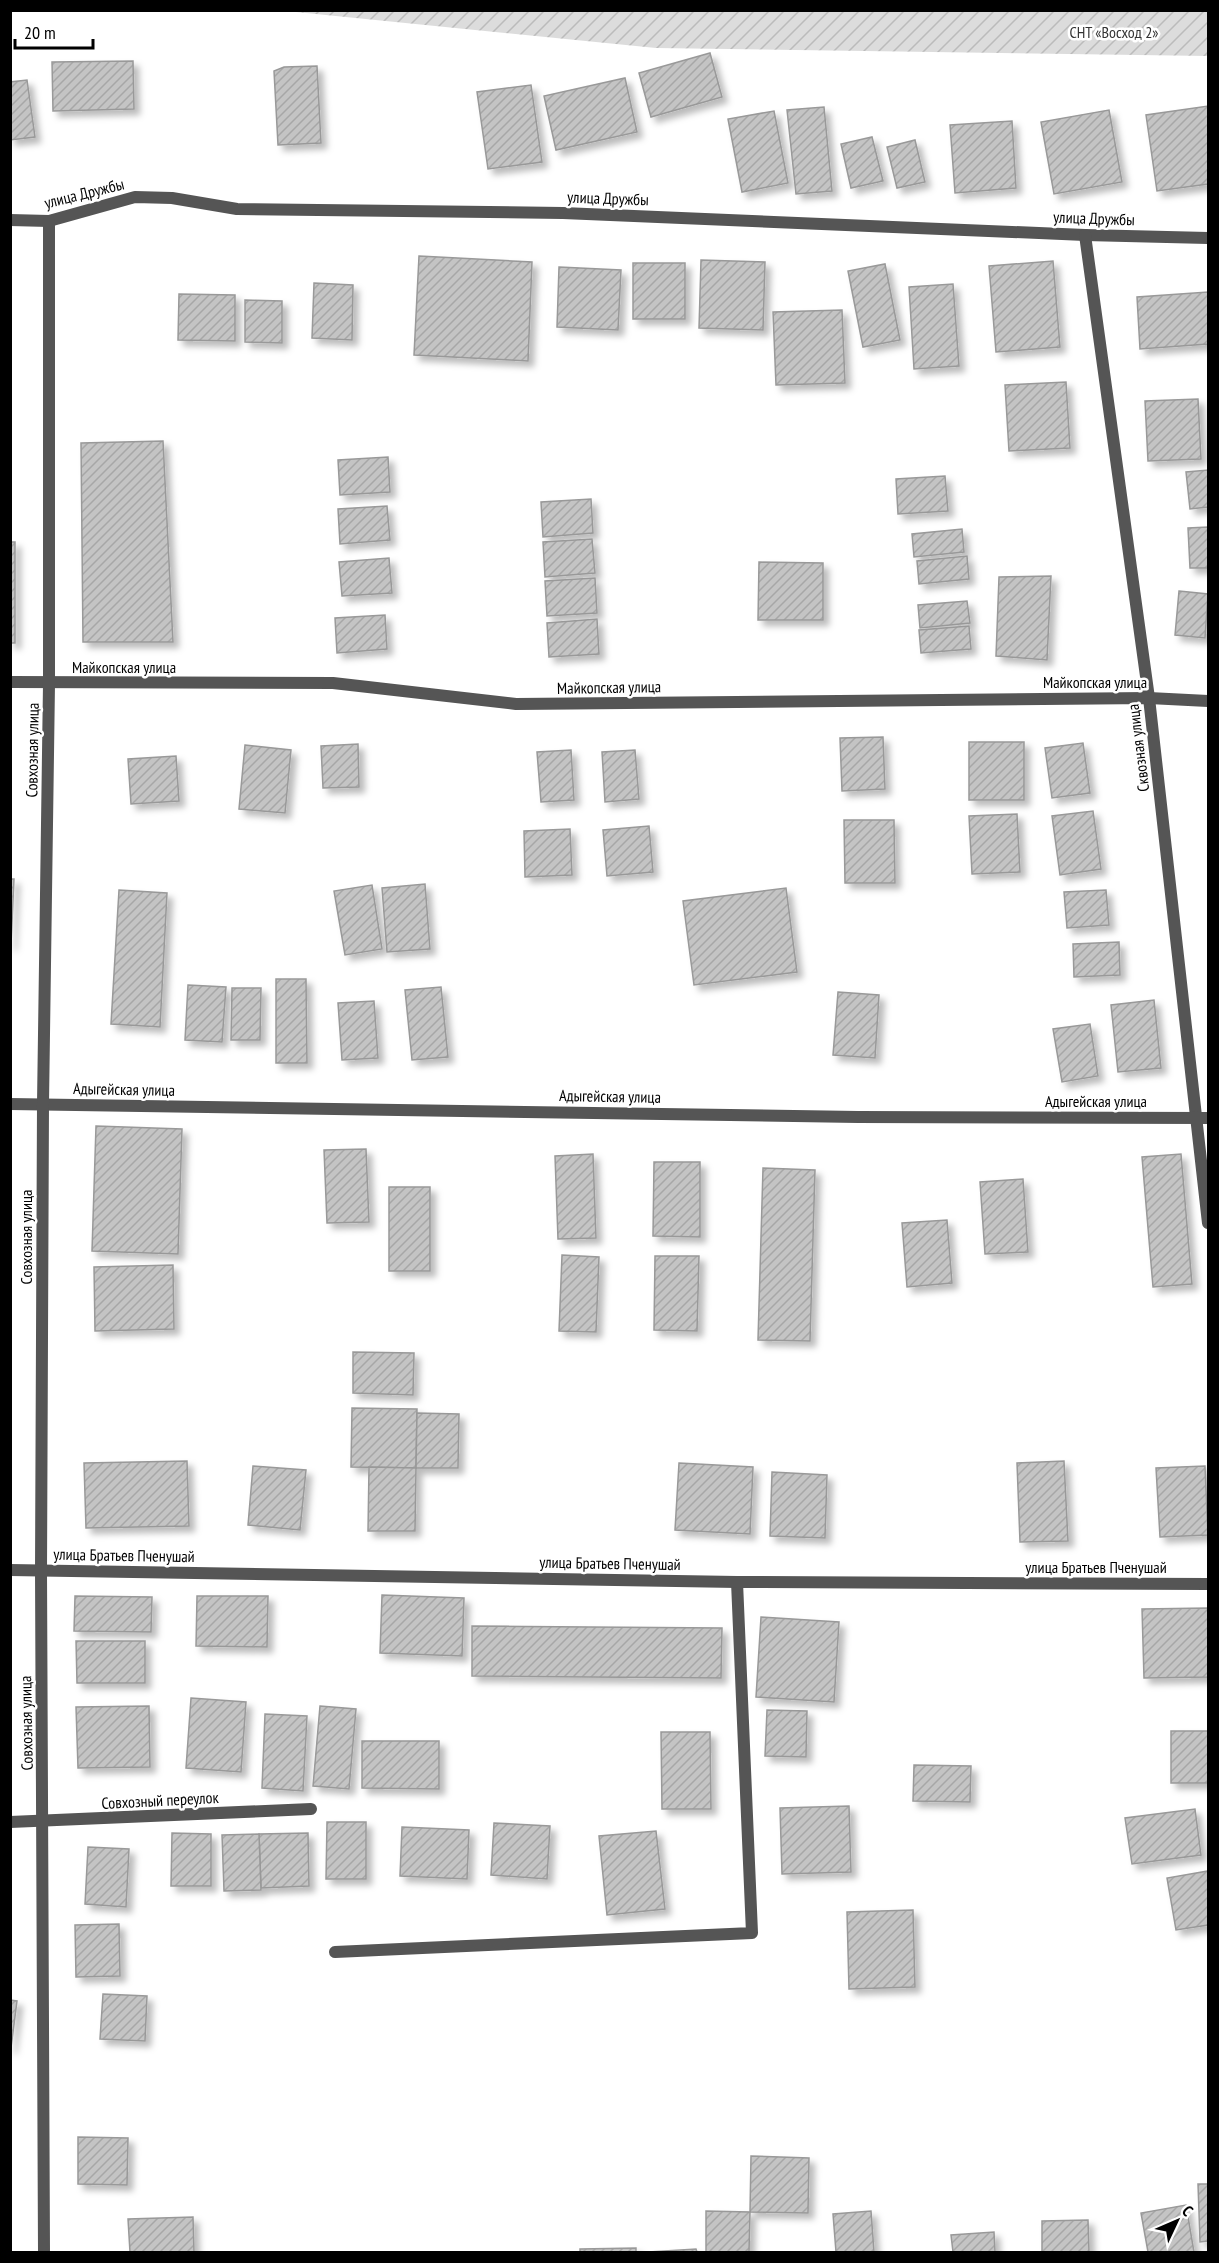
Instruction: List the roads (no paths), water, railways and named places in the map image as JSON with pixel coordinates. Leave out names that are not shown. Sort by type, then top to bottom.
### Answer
[{"type":"street","name":"улица Дружбы","points":[[10,220],[49,221],[135,196],[172,198],[237,208],[563,213],[1209,238]]},
{"type":"street","name":"Совхозная улица","points":[[44,2253],[44,1821],[41,1571],[43,1104],[49,684],[49,221]]},
{"type":"street","name":"Сквозная улица","points":[[1085,235],[1149,698],[1203,1118],[1209,1223]]},
{"type":"street","name":"Майкопская улица","points":[[10,682],[49,684],[333,683],[516,704],[1149,698],[1209,701]]},
{"type":"street","name":"Адыгейская улица","points":[[10,1104],[870,1117],[1203,1118]]},
{"type":"street","name":"улица Братьев Пченушай","points":[[10,1570],[737,1582],[1209,1584]]},
{"type":"street","points":[[335,1952],[752,1933],[737,1582]]},
{"type":"street","name":"Совхозный переулок","points":[[10,1822],[311,1809]]},
{"type":"park label","name":"СНТ «Восход 2»","points":[[1114,32]]}]
